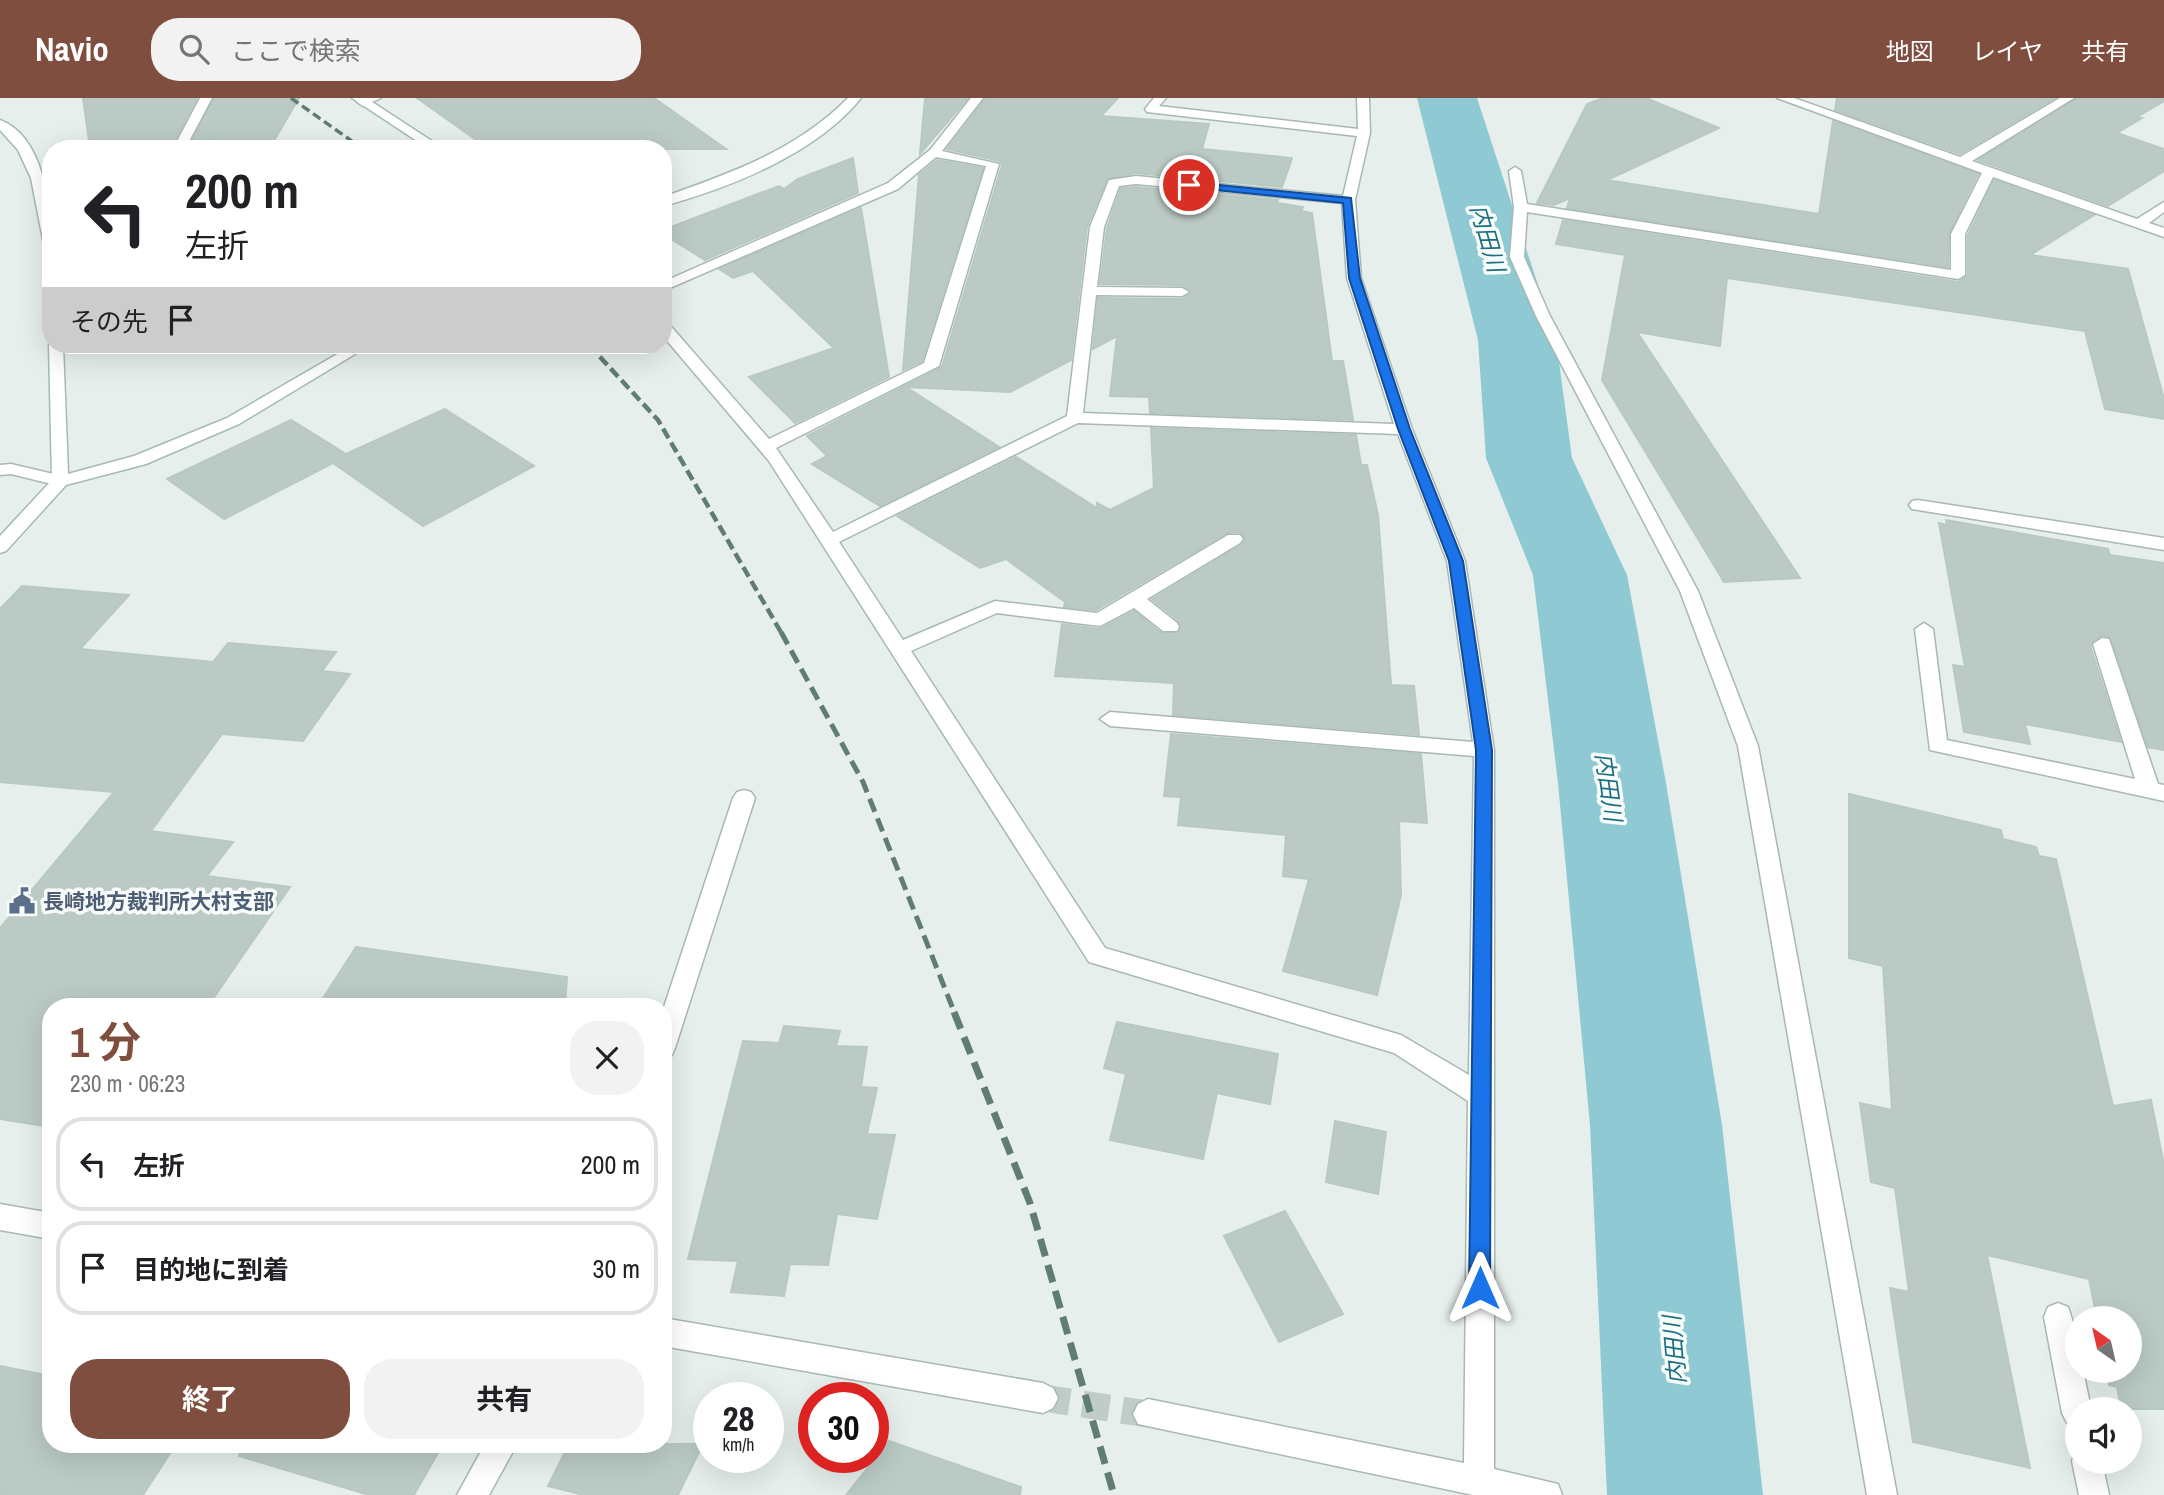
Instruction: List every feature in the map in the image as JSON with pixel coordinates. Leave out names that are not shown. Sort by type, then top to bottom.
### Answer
[{"type":"street","points":[[184,140],[206,98]]},
{"type":"street","points":[[672,199],[751,169],[816,136],[855,98]]},
{"type":"street","points":[[672,283],[893,186],[934,153],[977,98]]},
{"type":"street","points":[[1160,98],[1151,109],[1364,133]]},
{"type":"street","points":[[1363,98],[1364,133],[1348,200],[1354,278],[1404,429],[1456,561],[1484,750],[1479,1480]]},
{"type":"street","points":[[1783,98],[1804,101],[2164,233]]},
{"type":"street","points":[[1962,161],[2068,98]]},
{"type":"street","points":[[365,99],[425,140]]},
{"type":"street","points":[[0,124],[13,134],[32,159],[42,204]]},
{"type":"street","points":[[766,447],[931,366],[993,164],[934,153]]},
{"type":"street","points":[[1516,171],[1521,206],[1517,257],[1543,316],[1689,591],[1748,746],[1882,1495]]},
{"type":"street","points":[[1521,206],[1958,275],[1958,234],[1989,171]]},
{"type":"street","points":[[1075,418],[1097,227],[1114,183],[1136,180],[1348,200]]},
{"type":"street","points":[[2139,224],[2164,206]]},
{"type":"street","points":[[1088,291],[1182,292]]},
{"type":"street","points":[[672,337],[766,447],[830,540],[1097,955],[1401,1045],[1481,1096]]},
{"type":"street","points":[[0,547],[60,481],[56,354]]},
{"type":"street","points":[[0,470],[11,469],[60,481],[140,460],[233,421],[348,354]]},
{"type":"street","points":[[830,540],[1075,418],[1404,429]]},
{"type":"street","points":[[1918,505],[2164,544]]},
{"type":"street","points":[[899,649],[995,607],[1100,620],[1234,539]]},
{"type":"street","points":[[1135,599],[1170,627]]},
{"type":"street","points":[[1924,629],[1937,745],[2156,791]]},
{"type":"street","points":[[2102,644],[2156,791]]},
{"type":"street","points":[[1110,719],[1484,750]]},
{"type":"street","points":[[672,1020],[744,798]]},
{"type":"street","points":[[0,1217],[42,1224]]},
{"type":"street","points":[[2058,1317],[2074,1397]]},
{"type":"street","points":[[672,1334],[1043,1398]]},
{"type":"street","points":[[1148,1414],[1537,1493]]},
{"type":"street","points":[[472,1495],[497,1453]]},
{"type":"street","points":[[2090,1474],[2094,1495]]},
{"type":"building","points":[[83,98],[197,98],[175,140],[89,140]]},
{"type":"building","points":[[214,98],[299,98],[274,140],[193,140]]},
{"type":"building","points":[[417,98],[654,98],[726,149],[672,149],[672,140],[476,140]]},
{"type":"building","points":[[925,98],[968,98],[920,154],[922,132]]},
{"type":"building","points":[[986,98],[1118,98],[1101,116],[1209,124],[1202,149],[1292,158],[1282,187],[1136,173],[1107,179],[1087,227],[1071,360],[1010,392],[906,387],[999,447],[880,506],[812,464],[827,456],[807,436],[942,367],[1002,165],[1000,161],[947,149]]},
{"type":"building","points":[[1603,98],[1646,98],[1719,128],[1607,180],[1819,214],[1833,121],[1978,174],[1949,233],[1948,267],[1567,208],[1570,198],[1554,205],[1537,203],[1587,104]]},
{"type":"building","points":[[1837,98],[2055,98],[1960,154],[1835,110]]},
{"type":"building","points":[[2076,98],[2164,98],[2164,101],[2137,117],[2142,118],[2117,133],[2164,149],[2164,171],[2108,206],[1978,160]]},
{"type":"building","points":[[853,158],[858,193],[705,260],[672,240],[672,227],[779,186],[784,189],[798,179]]},
{"type":"building","points":[[937,160],[983,168],[922,361],[903,370],[919,175]]},
{"type":"building","points":[[1994,180],[2094,215],[2030,255],[2128,269],[2164,399],[2164,419],[2105,409],[2085,331],[1727,278],[1720,346],[1637,332],[1800,578],[1724,582],[1602,380],[1625,255],[1556,244],[1563,220],[1958,282],[1968,275],[1968,235]]},
{"type":"building","points":[[1136,187],[1278,200],[1277,203],[1303,207],[1301,211],[1312,213],[1332,361],[1343,361],[1353,420],[1150,413],[1149,397],[1110,396],[1117,336],[1093,349],[1098,298],[1182,299],[1191,293],[1182,285],[1100,284],[1107,228],[1121,188]]},
{"type":"building","points":[[861,208],[889,377],[795,423],[749,377],[834,348],[753,271],[733,278],[719,269]]},
{"type":"building","points":[[445,409],[534,466],[423,526],[333,463],[224,519],[167,479],[291,420],[346,454]]},
{"type":"building","points":[[1151,428],[1356,435],[1361,465],[1367,465],[1378,515],[1391,685],[1414,686],[1419,735],[1173,715],[1174,683],[1055,676],[1062,624],[1100,629],[1134,611],[1161,633],[1179,632],[1179,621],[1152,599],[1241,545],[1246,539],[1240,532],[1227,533],[1096,610],[1064,607],[1065,602],[1006,559],[980,568],[897,516],[1016,457],[1097,508],[1097,503],[1110,510],[1154,488]]},
{"type":"building","points":[[1946,520],[2108,549],[2110,555],[2164,563],[2164,750],[2148,747],[2111,638],[2102,635],[2090,645],[2121,742],[2025,724],[2030,744],[1964,732],[1953,665],[1965,667],[1939,523],[1947,525]]},
{"type":"building","points":[[22,586],[129,595],[80,649],[213,662],[228,643],[336,652],[322,671],[350,674],[303,741],[222,734],[151,831],[233,842],[207,876],[290,887],[214,998],[42,998],[42,1126],[0,1119],[0,928],[114,792],[0,782],[0,609]]},
{"type":"building","points":[[1171,734],[1421,754],[1427,823],[1399,821],[1401,895],[1377,995],[1283,971],[1309,879],[1283,876],[1286,835],[1178,825],[1181,797],[1164,796]]},
{"type":"building","points":[[1849,794],[2001,830],[2003,839],[2036,847],[2039,856],[2056,859],[2113,1106],[2151,1100],[2164,1165],[2164,1409],[2142,1409],[2142,1397],[2119,1397],[2117,1387],[2109,1385],[2142,1383],[2142,1306],[2095,1306],[2089,1279],[1987,1255],[2030,1468],[1913,1442],[1890,1288],[1909,1292],[1895,1188],[1871,1182],[1860,1103],[1892,1110],[1883,966],[1849,958]]},
{"type":"building","points":[[356,947],[567,977],[566,998],[323,998]]},
{"type":"building","points":[[1117,1022],[1278,1054],[1270,1104],[1217,1093],[1203,1159],[1110,1140],[1126,1074],[1104,1068]]},
{"type":"building","points":[[784,1026],[840,1031],[836,1046],[867,1047],[861,1087],[877,1088],[867,1134],[895,1135],[877,1219],[837,1214],[828,1265],[790,1264],[784,1296],[731,1292],[738,1261],[688,1259],[743,1041],[779,1043]]},
{"type":"building","points":[[1335,1121],[1386,1132],[1378,1194],[1326,1182]]},
{"type":"building","points":[[1285,1211],[1343,1314],[1279,1342],[1224,1236]]},
{"type":"building","points":[[0,1366],[42,1374],[42,1453],[170,1453],[143,1495],[0,1495]]},
{"type":"building","points":[[889,1441],[1021,1487],[1020,1495],[846,1495],[864,1473],[889,1473]]},
{"type":"building","points":[[672,1444],[693,1444],[693,1464],[678,1495],[584,1495],[548,1486],[564,1453],[672,1453]]},
{"type":"building","points":[[240,1453],[438,1453],[414,1495],[369,1495],[239,1456]]},
{"type":"waterway","name":"内田川","points":[[1447,98],[1517,340],[1529,458],[1580,575],[1612,783],[1656,1125],[1685,1495]]},
{"type":"tunnel","points":[[1043,1398],[1148,1414]]},
{"type":"railway","points":[[291,98],[350,140]]},
{"type":"railway","points":[[597,354],[658,420],[782,634]]},
{"type":"railway","points":[[781,632],[863,782],[955,1014]]},
{"type":"railway","points":[[954,1012],[1030,1203],[1114,1495]]},
{"type":"place","name":"長崎地方裁判所大村支部","points":[[22,901]]},
{"type":"route","points":[[1189,185],[1348,200],[1354,278],[1404,429],[1456,561],[1484,750],[1480,1288]]}]
